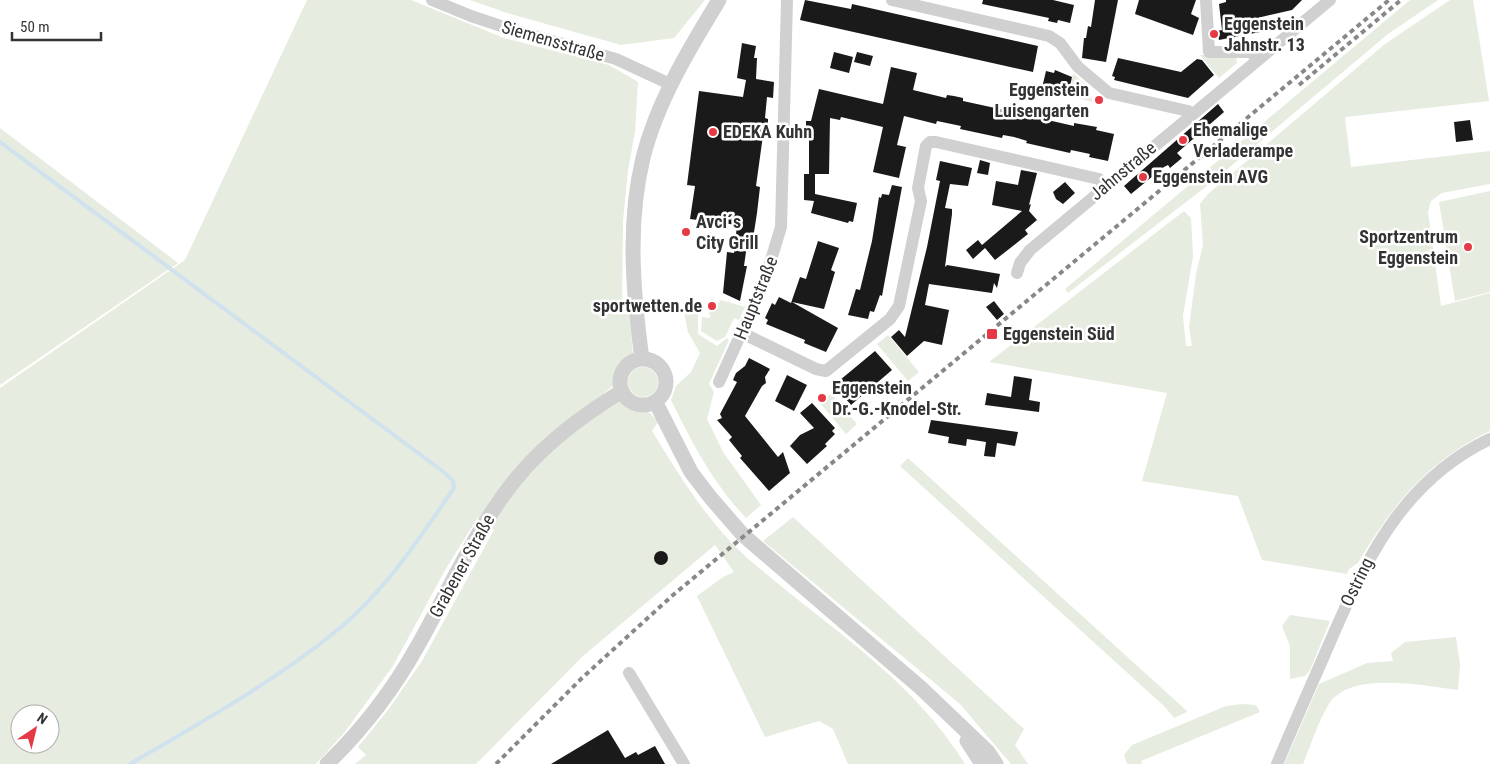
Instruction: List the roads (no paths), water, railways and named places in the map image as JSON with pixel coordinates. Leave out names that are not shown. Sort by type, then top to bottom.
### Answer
[{"type":"street","name":"Siemensstraße","points":[[432,0],[513,30],[616,59],[672,85]]},
{"type":"street","points":[[642,359],[634,304],[633,228],[637,187],[656,118],[719,0]]},
{"type":"street","name":"Hauptstraße","points":[[719,382],[772,263],[782,222],[787,0]]},
{"type":"street","points":[[892,0],[1049,36],[1063,46],[1078,67],[1109,92],[1191,114]]},
{"type":"street","points":[[1206,0],[1208,52],[1251,52],[1258,60]]},
{"type":"street","name":"Jahnstraße","points":[[1017,273],[1020,263],[1030,250],[1330,0]]},
{"type":"street","points":[[742,333],[816,369],[826,371],[833,368],[890,319],[899,306],[921,201],[918,188],[926,146],[930,142],[1098,179],[1105,187]]},
{"type":"street","points":[[642,359],[655,363],[664,374],[665,388],[656,401],[641,405],[633,402],[622,391],[620,382],[622,374],[633,361],[642,359]]},
{"type":"street","name":"Grabener Straße","points":[[328,764],[359,732],[391,689],[417,647],[489,516],[515,480],[566,429],[622,391]]},
{"type":"street","points":[[656,401],[691,472],[728,519],[788,575],[922,688],[988,752],[996,764]]},
{"type":"street","name":"Ostring","points":[[1277,764],[1358,577],[1392,520],[1417,492],[1442,469],[1471,448],[1490,439]]},
{"type":"street","points":[[630,673],[684,764]]},
{"type":"street","points":[[954,721],[982,764]]},
{"type":"waterway","points":[[0,142],[445,473],[453,481],[454,488],[414,546],[385,583],[353,617],[311,651],[261,685],[130,764]]},
{"type":"railway","points":[[496,764],[582,678],[673,595],[1389,0]]},
{"type":"railway","points":[[1299,85],[1401,0]]},
{"type":"place","name":"Eggenstein Jahnstr. 13","points":[[1214,34]]},
{"type":"place","name":"Eggenstein Luisengarten","points":[[1099,100]]},
{"type":"place","name":"EDEKA Kuhn","points":[[713,132]]},
{"type":"place","name":"Ehemalige Verladerampe","points":[[1183,140]]},
{"type":"place","name":"Eggenstein AVG","points":[[1143,177]]},
{"type":"place","name":"Avci´s City Grill","points":[[686,232]]},
{"type":"place","name":"Sportzentrum Eggenstein","points":[[1468,247]]},
{"type":"place","name":"sportwetten.de","points":[[712,306]]},
{"type":"place","name":"Eggenstein Süd","points":[[992,334]]},
{"type":"place","name":"Eggenstein Dr.-G.-Knodel-Str.","points":[[822,398]]}]
